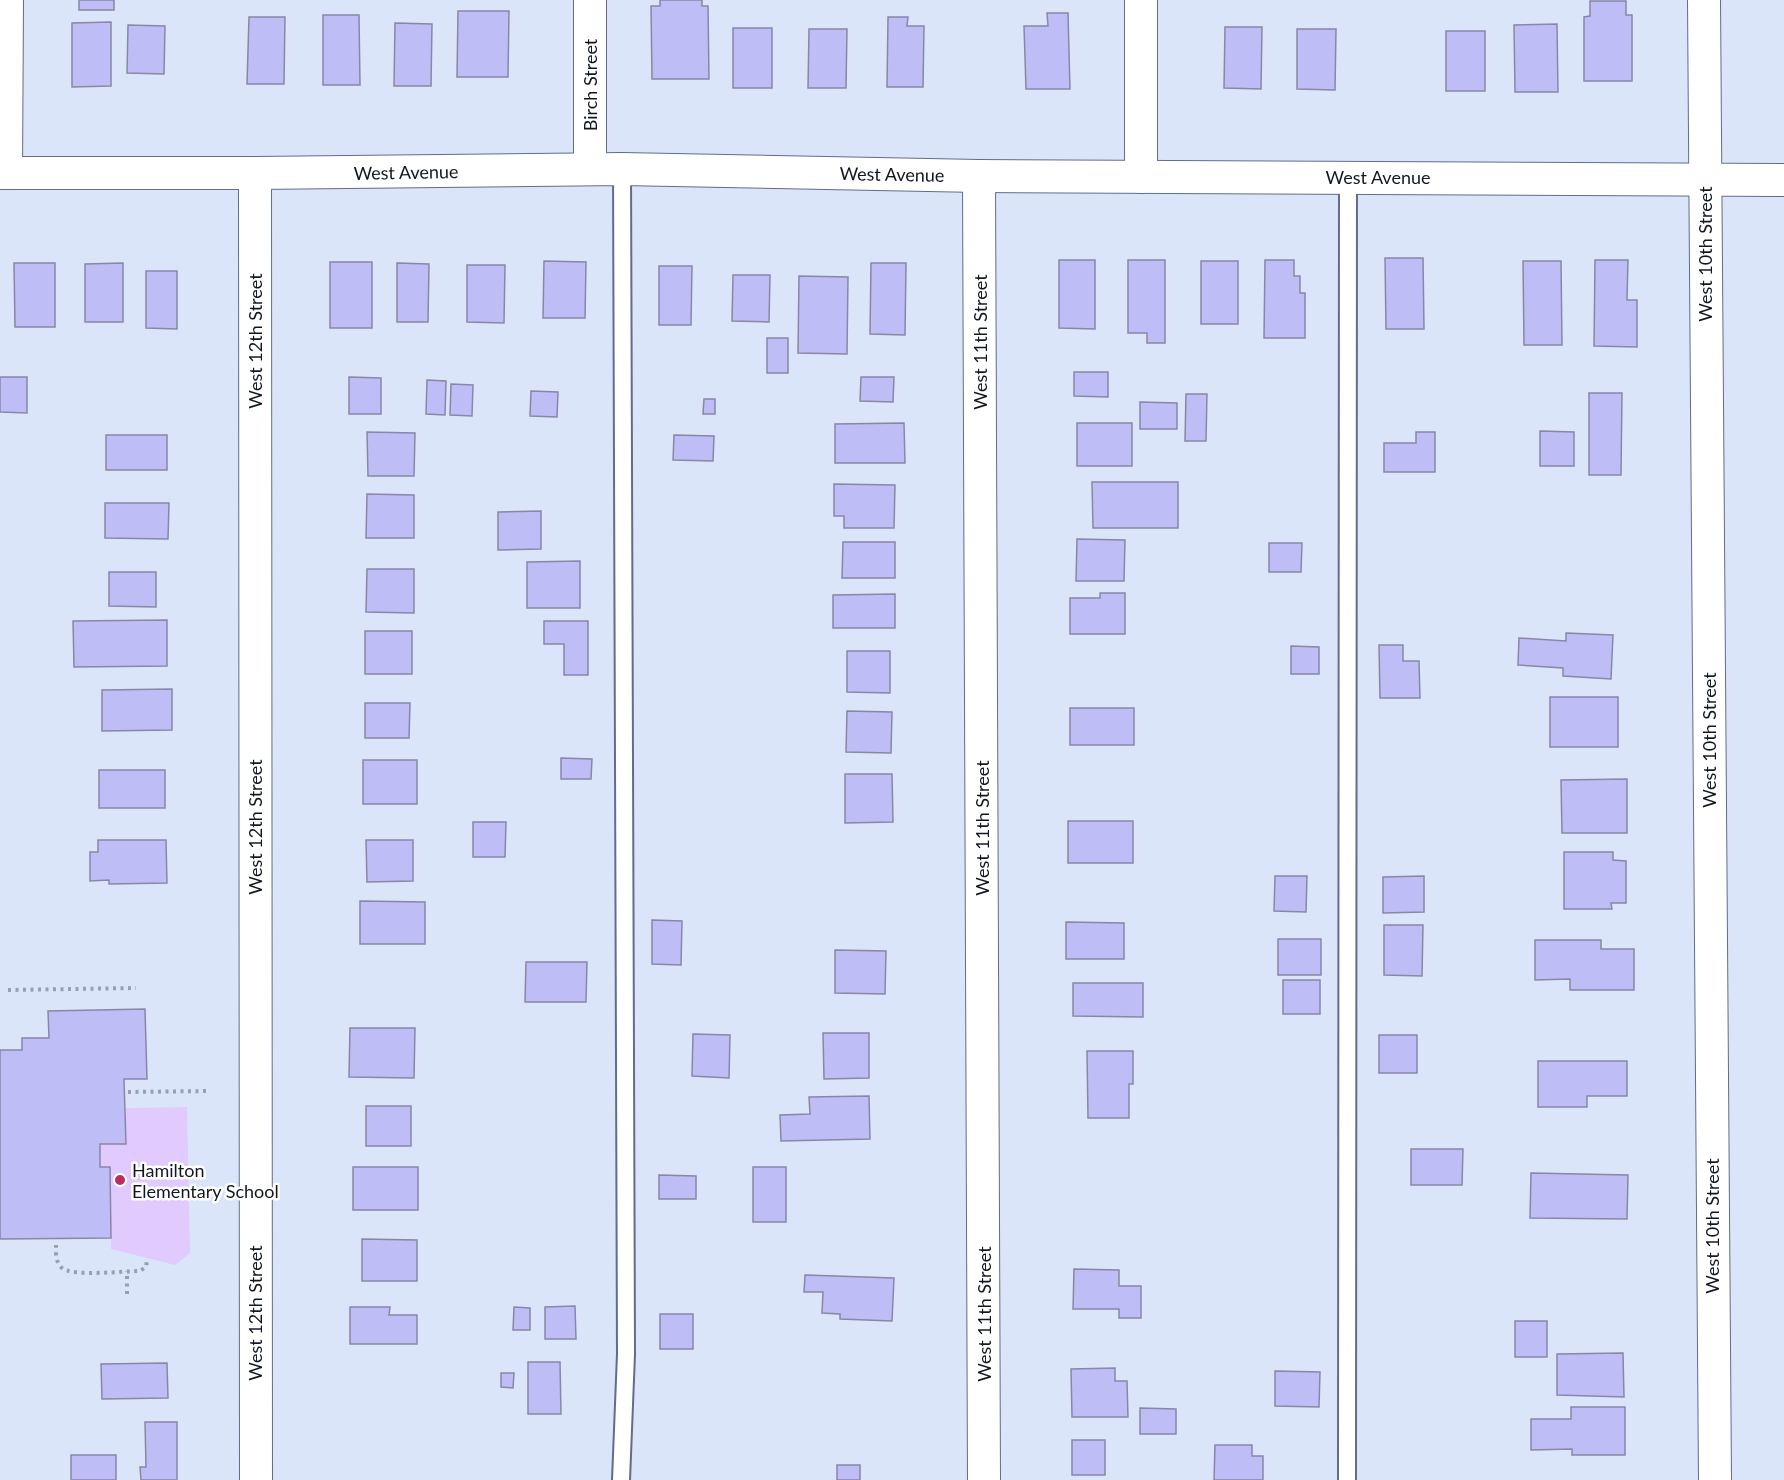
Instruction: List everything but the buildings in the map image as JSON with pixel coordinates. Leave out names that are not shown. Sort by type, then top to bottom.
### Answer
[{"type":"street","points":[[3,173],[7,0]]},
{"type":"street","name":"Birch Street","points":[[590,0],[590,169]]},
{"type":"street","points":[[1141,0],[1141,177]]},
{"type":"street","name":"West 10th Street","points":[[1704,0],[1714,1480]]},
{"type":"street","name":"West Avenue","points":[[3,173],[622,169],[979,176],[1348,176],[1784,180]]},
{"type":"street","name":"West 12th Street","points":[[255,173],[256,1480]]},
{"type":"street","name":"West 11th Street","points":[[979,176],[984,1480]]},
{"type":"lane","points":[[621,1480],[626,1354],[622,169]]},
{"type":"lane","points":[[1347,1480],[1348,176]]},
{"type":"path","points":[[8,990],[136,988]]},
{"type":"path","points":[[128,1092],[209,1091]]},
{"type":"path","points":[[56,1245],[56,1258],[62,1268],[72,1272],[140,1271],[146,1267],[147,1260]]},
{"type":"path","points":[[127,1271],[127,1294]]},
{"type":"shaded area","points":[[187,1107],[190,1253],[175,1265],[111,1249],[110,1167],[100,1167],[100,1144],[126,1144],[125,1108]]},
{"type":"place","name":"Hamilton Elementary School","points":[[120,1180]]}]
